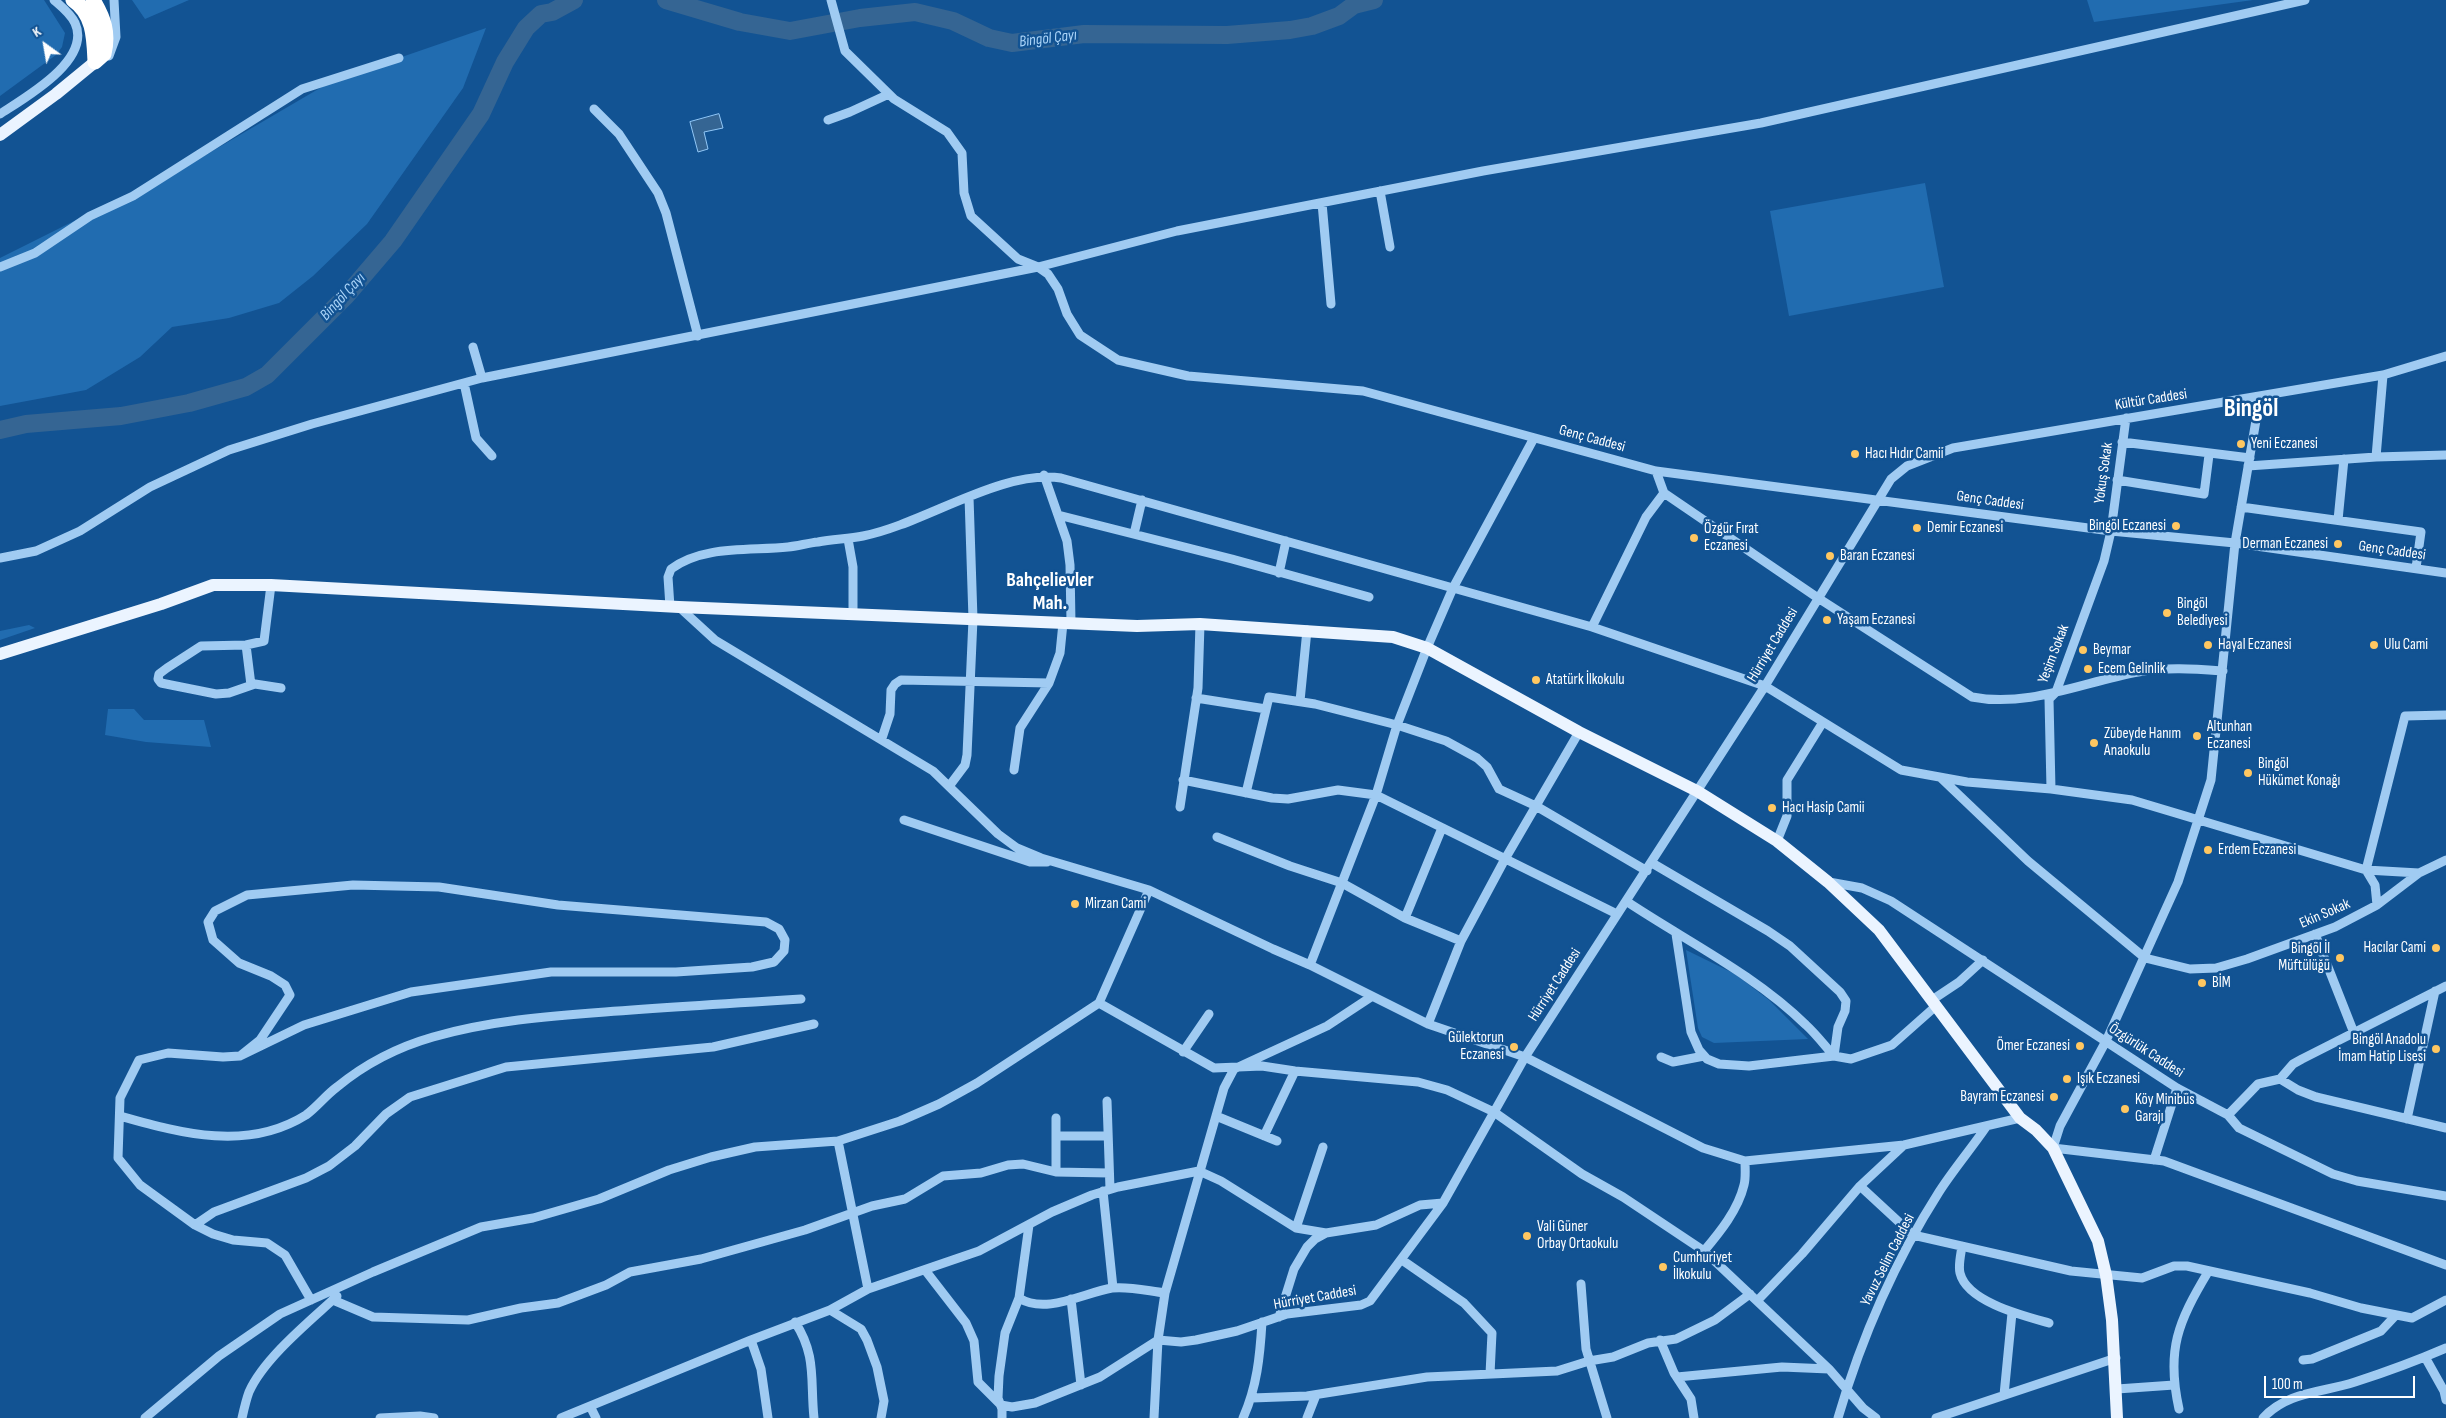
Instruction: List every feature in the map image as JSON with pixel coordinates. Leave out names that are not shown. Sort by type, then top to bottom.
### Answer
[{"type":"highway","points":[[73,0],[89,19],[93,31],[95,62]]},
{"type":"highway","points":[[93,0],[104,18],[106,32],[104,54],[95,62]]},
{"type":"main road","points":[[0,135],[56,94],[95,62]]},
{"type":"main road","points":[[0,654],[161,604],[213,585],[271,584],[674,607],[1137,626],[1200,624],[1393,637],[1427,648],[1579,732],[1697,791],[1777,841],[1828,882],[1880,930],[2020,1118],[2036,1130],[2052,1148],[2098,1241],[2106,1275],[2116,1358],[2117,1418]]},
{"type":"street","points":[[0,114],[60,70],[74,53],[78,44],[78,32],[75,21],[54,0]]},
{"type":"street","points":[[95,62],[108,57],[116,37],[114,0]]},
{"type":"street","points":[[831,0],[845,52],[889,94],[947,132],[962,153],[964,193],[971,216],[1018,260],[1038,267]]},
{"type":"street","points":[[0,558],[36,551],[80,531],[150,487],[229,450],[312,424],[482,378],[1038,267],[1177,231],[1380,191],[1761,123],[2305,0]]},
{"type":"street","points":[[0,266],[35,253],[90,216],[133,196],[302,89],[399,58]]},
{"type":"street","points":[[828,120],[889,94]]},
{"type":"street","points":[[594,109],[619,134],[658,193],[666,213],[698,336]]},
{"type":"street","points":[[1380,191],[1390,247]]},
{"type":"street","points":[[1322,203],[1331,304]]},
{"type":"street","name":"Genç Caddesi","points":[[1038,267],[1048,274],[1058,289],[1067,314],[1080,335],[1118,360],[1188,376],[1363,391],[1656,471],[2111,531],[2236,543],[2446,572]]},
{"type":"street","points":[[473,347],[482,378]]},
{"type":"street","name":"Kültür Caddesi","points":[[1878,500],[1891,479],[1906,466],[1953,448],[2382,375],[2446,356]]},
{"type":"street","points":[[2376,457],[2382,375]]},
{"type":"street","points":[[464,383],[476,438],[492,456]]},
{"type":"street","points":[[2260,397],[2236,543],[2211,780],[2178,882],[2106,1041],[2060,1126],[2052,1148],[2164,1161],[2446,1265]]},
{"type":"street","name":"Yokuş Sokak","points":[[2111,531],[2126,418]]},
{"type":"street","points":[[1310,965],[1376,795],[1397,725],[1427,648],[1453,588],[1534,438]]},
{"type":"street","points":[[2122,442],[2209,454],[2249,462],[2446,455]]},
{"type":"street","points":[[2117,480],[2204,494],[2209,454]]},
{"type":"street","points":[[2338,520],[2344,459]]},
{"type":"street","points":[[1656,471],[1664,493],[1818,598],[1972,697],[1988,700],[2020,700],[2139,672],[2172,668],[2223,671]]},
{"type":"street","points":[[1014,770],[1020,728],[1049,682],[1060,653],[1067,623],[1070,565],[1067,541],[1044,475]]},
{"type":"street","points":[[2020,1118],[1904,1146],[1745,1161],[1703,1148],[1524,1057],[1428,1024],[1310,965],[1272,949],[1149,890],[1054,862],[1017,848],[1006,840],[950,785],[933,771],[882,738],[714,640],[674,607],[668,577],[671,568],[694,557],[866,536],[923,517],[969,497],[1019,479],[1044,475],[1142,500],[1592,627],[1764,686],[1901,770],[1967,782],[2051,789],[2132,800],[2366,870],[2419,873]]},
{"type":"street","points":[[1592,627],[1646,517],[1664,493]]},
{"type":"street","points":[[950,785],[965,766],[966,760],[973,619],[969,497]]},
{"type":"street","points":[[1134,534],[1142,500]]},
{"type":"street","name":"Hürriyet Caddesi","points":[[1158,1340],[1182,1342],[1196,1340],[1278,1317],[1370,1301],[1443,1202],[1524,1057],[1617,914],[1650,867],[1878,500]]},
{"type":"street","points":[[2242,506],[2421,532],[2416,568]]},
{"type":"street","points":[[1058,515],[1369,597]]},
{"type":"street","name":"Yeşim Sokak","points":[[2051,789],[2049,699],[2056,692],[2104,560],[2111,531]]},
{"type":"street","points":[[848,539],[854,575],[853,614]]},
{"type":"street","points":[[1279,573],[1286,541]]},
{"type":"street","points":[[271,584],[264,642],[246,645],[201,646],[159,674],[158,679],[165,684],[175,684],[216,694],[229,693],[251,685],[282,688]]},
{"type":"street","points":[[1180,807],[1196,698],[1200,624]]},
{"type":"street","points":[[1300,701],[1307,630]]},
{"type":"street","points":[[246,645],[251,685]]},
{"type":"street","points":[[882,738],[890,714],[891,690],[898,682],[1049,682]]},
{"type":"street","points":[[1246,793],[1269,697],[1300,701],[1397,725],[1446,741],[1467,752],[1487,767],[1499,789],[1536,806],[1650,867],[1768,931],[1790,946],[1840,992],[1846,1001],[1845,1011],[1838,1027],[1834,1056]]},
{"type":"street","points":[[1196,698],[1266,710]]},
{"type":"street","points":[[2377,905],[2375,884],[2366,870],[2405,716],[2444,715],[2446,726]]},
{"type":"street","points":[[1777,841],[1787,816],[1786,780],[1823,722]]},
{"type":"street","points":[[1428,1024],[1461,941],[1505,859],[1579,732]]},
{"type":"street","points":[[1940,777],[2028,861],[2145,958]]},
{"type":"street","points":[[1184,780],[1246,793],[1288,799],[1338,790],[1376,795],[1617,914]]},
{"type":"street","points":[[904,820],[1030,862],[1054,862]]},
{"type":"street","points":[[1405,918],[1442,828]]},
{"type":"street","points":[[1217,837],[1290,866],[1342,883],[1405,918],[1461,941]]},
{"type":"street","name":"Ekin Sokak","points":[[2145,958],[2190,969],[2216,968],[2335,927],[2377,905],[2419,873],[2446,860]]},
{"type":"street","name":"Özgürlük Caddesi","points":[[1828,882],[1862,888],[1891,901],[2177,1088],[2228,1115],[2239,1128],[2333,1174],[2446,1196]]},
{"type":"street","points":[[240,1056],[260,1040],[290,996],[284,985],[271,976],[239,963],[213,940],[208,922],[215,911],[247,894],[353,885],[439,887],[558,905],[766,922],[779,929],[785,940],[784,951],[774,962],[752,967],[676,972],[551,972],[411,992],[304,1025],[240,1056],[223,1057],[168,1053],[139,1060],[120,1098],[118,1158],[140,1185],[195,1225],[212,1234],[233,1240],[267,1243],[285,1254],[311,1300]]},
{"type":"street","points":[[145,1418],[220,1356],[280,1314],[481,1228],[533,1218],[599,1199],[669,1170],[711,1157],[755,1147],[838,1141],[900,1121],[938,1104],[977,1082],[1099,1004],[1149,890]]},
{"type":"street","points":[[1626,901],[1676,934],[1722,960],[1770,995],[1806,1025],[1834,1056]]},
{"type":"street","points":[[1676,934],[1691,1032],[1699,1050],[1704,1056],[1718,1064],[1749,1066],[1834,1056],[1851,1059],[1892,1045],[1934,1003],[1983,960]]},
{"type":"street","points":[[2315,934],[2354,1033]]},
{"type":"street","points":[[2228,1115],[2258,1084],[2280,1079],[2293,1064],[2446,986]]},
{"type":"street","points":[[2407,1119],[2435,991]]},
{"type":"street","points":[[1154,1418],[1158,1340],[1165,1293],[1224,1088],[1234,1069],[1326,1026],[1371,997]]},
{"type":"street","points":[[120,1116],[170,1130],[207,1137],[254,1135],[285,1126],[307,1114],[336,1087],[365,1066],[389,1054],[433,1037],[490,1024],[559,1015],[801,999]]},
{"type":"street","points":[[1099,1004],[1214,1068],[1234,1069],[1262,1066],[1296,1071],[1418,1082],[1448,1090],[1494,1112],[1582,1174],[1623,1197],[1704,1251],[1829,1369],[1863,1408],[1876,1418]]},
{"type":"street","points":[[1183,1052],[1209,1014]]},
{"type":"street","points":[[195,1225],[214,1212],[306,1178],[330,1166],[354,1146],[386,1114],[410,1097],[506,1067],[713,1047],[814,1024]]},
{"type":"street","points":[[1661,1057],[1673,1062],[1704,1056]]},
{"type":"street","points":[[1264,1136],[1296,1071]]},
{"type":"street","points":[[2280,1079],[2298,1090],[2316,1097],[2446,1128]]},
{"type":"street","points":[[2154,1160],[2177,1088]]},
{"type":"street","points":[[1107,1102],[1108,1173],[1106,1190],[1113,1288]]},
{"type":"street","points":[[1216,1116],[1277,1142]]},
{"type":"street","points":[[1056,1118],[1056,1172]]},
{"type":"street","name":"Yavuz Selim Caddesi","points":[[1838,1418],[1847,1388],[1874,1317],[1913,1235],[1940,1191],[1986,1127]]},
{"type":"street","points":[[1057,1136],[1108,1136]]},
{"type":"street","points":[[838,1141],[868,1289]]},
{"type":"street","points":[[1296,1228],[1323,1146]]},
{"type":"street","points":[[1252,1398],[1316,1395],[1427,1378],[1557,1370],[1589,1361],[1613,1357],[1660,1340],[1676,1339],[1715,1320],[1753,1297],[1802,1254],[1860,1186],[1904,1146]]},
{"type":"street","points":[[1704,1251],[1722,1229],[1736,1204],[1744,1184],[1745,1161]]},
{"type":"street","points":[[333,1300],[373,1317],[468,1320],[522,1308],[558,1303],[606,1285],[630,1272],[701,1259],[852,1215],[872,1206],[905,1199],[942,1176],[981,1173],[1008,1165],[1023,1164],[1056,1172],[1108,1173]]},
{"type":"street","points":[[561,1418],[795,1322],[830,1310],[868,1289],[979,1251],[1029,1225],[1106,1190],[1199,1171],[1221,1182],[1296,1228],[1326,1233],[1376,1225],[1420,1205],[1443,1202]]},
{"type":"street","points":[[1860,1186],[1913,1235],[2071,1271],[2146,1277],[2174,1266],[2187,1266],[2412,1318],[2446,1300]]},
{"type":"street","points":[[1002,1418],[1001,1405],[998,1398],[1005,1333],[1019,1298],[1029,1225]]},
{"type":"street","points":[[1278,1317],[1294,1269],[1307,1247],[1315,1239],[1326,1233]]},
{"type":"street","points":[[1962,1246],[1959,1271],[1962,1280],[1970,1291],[2012,1313],[2049,1323]]},
{"type":"street","points":[[1402,1260],[1464,1303],[1492,1334],[1490,1374]]},
{"type":"street","points":[[926,1270],[966,1323],[974,1341],[978,1382],[1001,1405],[1012,1407],[1034,1403],[1081,1385],[1100,1377],[1158,1340]]},
{"type":"street","points":[[2179,1409],[2174,1385],[2174,1348],[2180,1325],[2208,1272]]},
{"type":"street","points":[[244,1417],[250,1391],[268,1365],[287,1343],[352,1282]]},
{"type":"street","points":[[1581,1284],[1582,1312],[1589,1361],[1607,1418]]},
{"type":"street","points":[[1019,1298],[1030,1305],[1113,1288],[1165,1293]]},
{"type":"street","points":[[1071,1298],[1081,1385]]},
{"type":"street","points":[[830,1310],[861,1329],[867,1340],[877,1367],[884,1401],[881,1418]]},
{"type":"street","points":[[2004,1395],[2012,1313]]},
{"type":"street","points":[[2303,1360],[2312,1359],[2381,1331],[2396,1315]]},
{"type":"street","points":[[795,1322],[805,1338],[812,1359],[814,1418]]},
{"type":"street","points":[[1243,1418],[1252,1398],[1259,1364],[1262,1322]]},
{"type":"street","points":[[751,1340],[761,1369],[768,1418]]},
{"type":"street","points":[[1660,1340],[1676,1377],[1691,1399],[1694,1418]]},
{"type":"street","points":[[2263,1418],[2273,1407],[2286,1400],[2354,1383],[2446,1348]]},
{"type":"street","points":[[2425,1357],[2444,1391],[2446,1400]]},
{"type":"street","points":[[1936,1418],[2116,1358]]},
{"type":"street","points":[[1676,1377],[1782,1367],[1829,1369]]},
{"type":"street","points":[[2117,1389],[2174,1385]]},
{"type":"street","points":[[1307,1418],[1316,1395]]},
{"type":"street","points":[[590,1406],[596,1418]]},
{"type":"street","points":[[380,1418],[404,1416],[434,1418]]},
{"type":"shaded area","points":[[0,0],[44,0],[65,33],[62,47],[56,55],[0,96]]},
{"type":"shaded area","points":[[132,0],[189,0],[145,19]]},
{"type":"shaded area","points":[[2087,0],[2253,0],[2094,22]]},
{"type":"shaded area","points":[[486,28],[463,88],[367,224],[313,276],[279,303],[229,318],[172,327],[140,357],[86,390],[0,406],[0,258],[204,156],[332,81]]},
{"type":"shaded area","points":[[719,114],[723,128],[704,132],[708,149],[698,152],[690,122]]},
{"type":"shaded area","points":[[1925,183],[1944,287],[1789,316],[1770,211]]},
{"type":"shaded area","points":[[29,625],[35,628],[0,640],[0,631]]},
{"type":"shaded area","points":[[108,709],[134,709],[144,720],[204,720],[211,747],[146,742],[105,735]]},
{"type":"shaded area","points":[[1686,950],[1735,974],[1769,1000],[1808,1039],[1714,1043],[1702,1037],[1698,1028]]},
{"type":"waterway","name":"Bingöl Çayı","points":[[0,430],[26,424],[121,416],[189,403],[246,387],[267,375],[346,296],[393,241],[481,114],[505,62],[526,28],[541,14],[552,12],[574,0]]},
{"type":"waterway","name":"Bingöl Çayı","points":[[666,0],[740,22],[790,31],[860,18],[915,12],[953,21],[989,38],[1012,43],[1084,34],[1227,35],[1290,30],[1312,26],[1339,16],[1354,5],[1374,0]]},
{"type":"place","name":"Yeni Eczanesi","points":[[2241,444]]},
{"type":"place","name":"Hacı Hıdır Camii","points":[[1855,454]]},
{"type":"place","name":"Bingöl Eczanesi","points":[[2176,526]]},
{"type":"place","name":"Demir Eczanesi","points":[[1917,528]]},
{"type":"place","name":"Özgür Fırat Eczanesi","points":[[1694,538]]},
{"type":"place","name":"Derman Eczanesi","points":[[2338,544]]},
{"type":"place","name":"Baran Eczanesi","points":[[1830,556]]},
{"type":"place","name":"Bingöl Belediyesi","points":[[2167,613]]},
{"type":"place","name":"Yaşam Eczanesi","points":[[1827,620]]},
{"type":"place","name":"Hayal Eczanesi","points":[[2208,645]]},
{"type":"place","name":"Ulu Cami","points":[[2374,645]]},
{"type":"place","name":"Beymar","points":[[2083,650]]},
{"type":"place","name":"Ecem Gelinlik","points":[[2088,669]]},
{"type":"place","name":"Atatürk İlkokulu","points":[[1536,680]]},
{"type":"place","name":"Altunhan Eczanesi","points":[[2197,736]]},
{"type":"place","name":"Zübeyde Hanım Anaokulu","points":[[2094,743]]},
{"type":"place","name":"Bingöl Hükümet Konağı","points":[[2248,773]]},
{"type":"place","name":"Hacı Hasip Camii","points":[[1772,808]]},
{"type":"place","name":"Erdem Eczanesi","points":[[2208,850]]},
{"type":"place","name":"Mirzan Cami","points":[[1075,904]]},
{"type":"place","name":"Hacılar Cami","points":[[2436,948]]},
{"type":"place","name":"Bingöl İl Müftülüğü","points":[[2340,958]]},
{"type":"place","name":"BİM","points":[[2202,983]]},
{"type":"place","name":"Ömer Eczanesi","points":[[2080,1046]]},
{"type":"place","name":"Gülektorun Eczanesi","points":[[1514,1047]]},
{"type":"place","name":"Bingöl Anadolu İmam Hatip Lisesi","points":[[2436,1049]]},
{"type":"place","name":"Işık Eczanesi","points":[[2067,1079]]},
{"type":"place","name":"Bayram Eczanesi","points":[[2054,1097]]},
{"type":"place","name":"Köy Minibüs Garajı","points":[[2125,1109]]},
{"type":"place","name":"Vali Güner Orbay Ortaokulu","points":[[1527,1236]]},
{"type":"place","name":"Cumhuriyet İlkokulu","points":[[1663,1267]]},
{"type":"district","name":"Bingöl","points":[[2251,410]]},
{"type":"district","name":"Bahçelievler Mah.","points":[[1050,592]]}]
